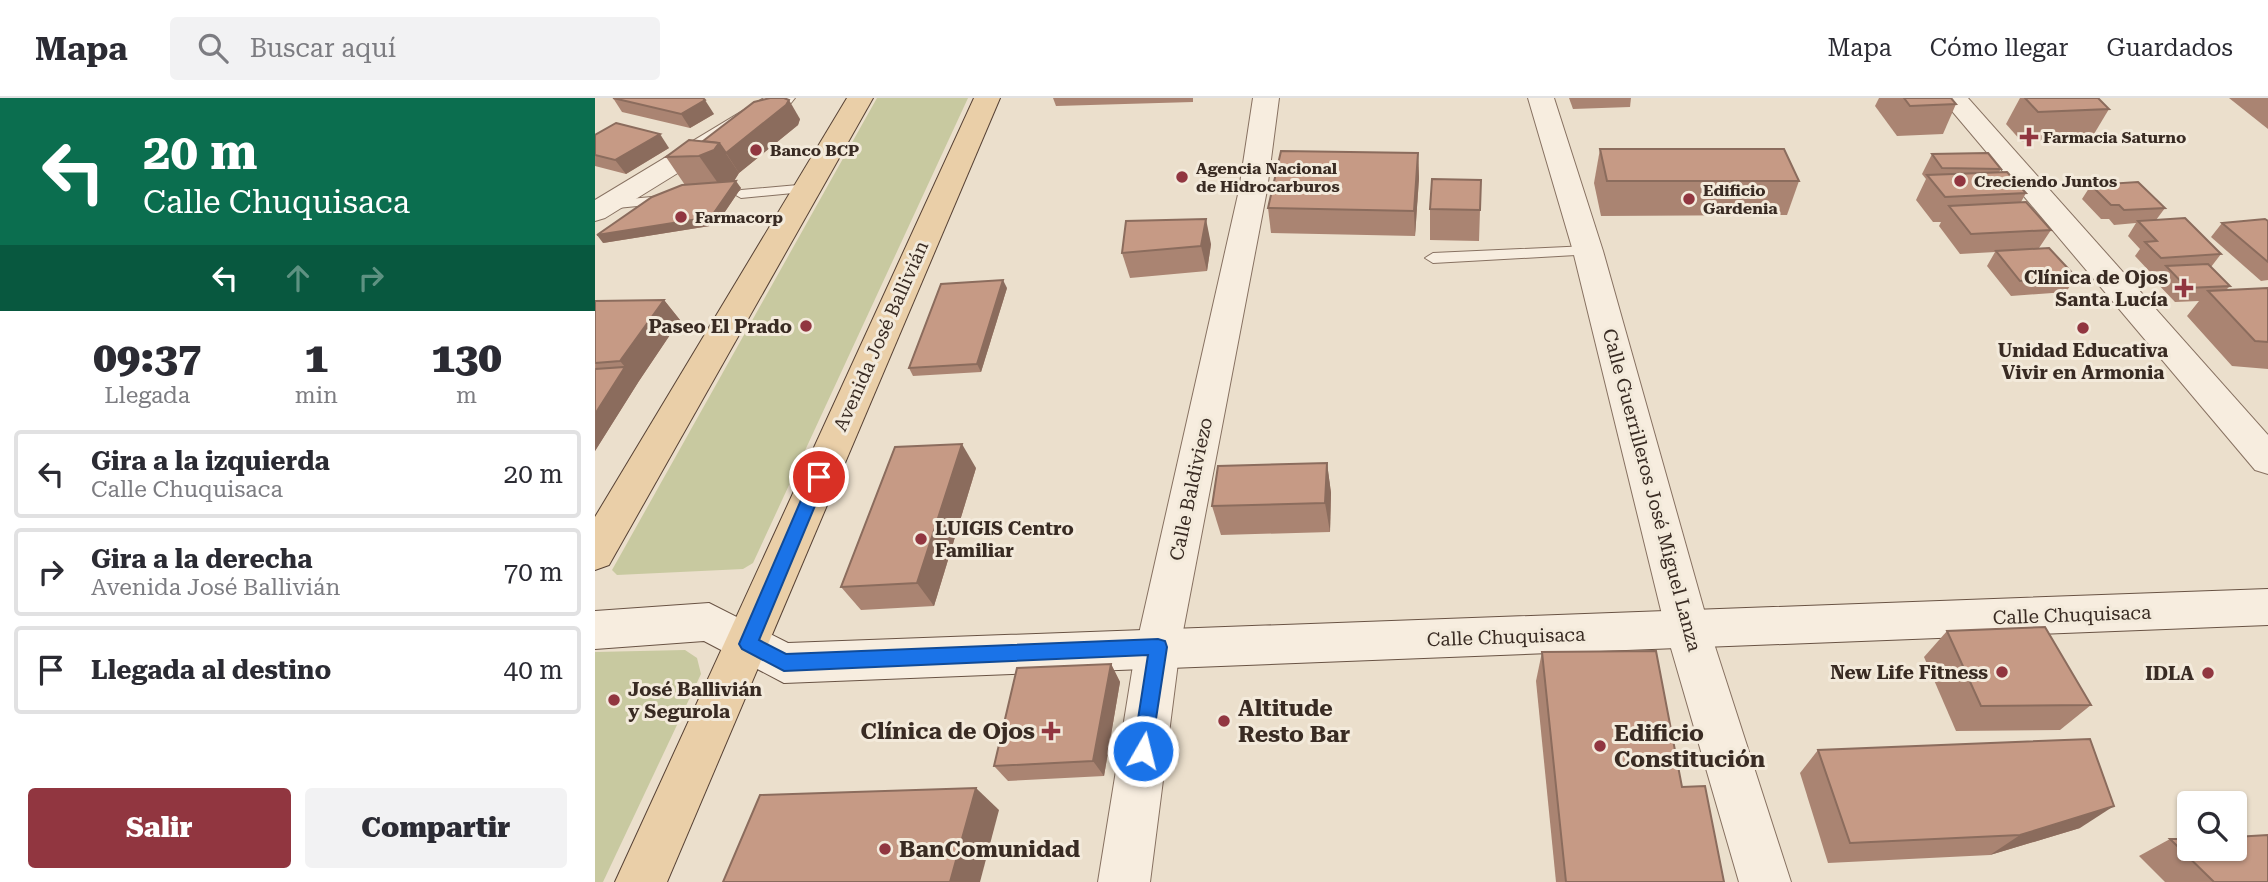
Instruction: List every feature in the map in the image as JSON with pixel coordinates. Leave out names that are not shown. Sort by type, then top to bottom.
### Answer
[{"type":"main road","points":[[595,554],[860,98]]},
{"type":"main road","name":"Avenida José Ballivián","points":[[642,882],[987,98]]},
{"type":"street","points":[[601,209],[782,98]]},
{"type":"street","name":"Calle Baldiviezo","points":[[1124,882],[1158,647],[1253,190],[1266,98]]},
{"type":"street","name":"Calle Guerrilleros José Miguel Lanza","points":[[1541,98],[1588,251],[1688,631],[1765,882]]},
{"type":"street","points":[[1954,98],[2268,460]]},
{"type":"street","name":"Calle Chuquisaca","points":[[595,629],[709,622],[784,663],[1158,647],[1688,631],[2268,607]]},
{"type":"lane","points":[[741,194],[809,188]]},
{"type":"lane","points":[[601,209],[663,200]]},
{"type":"lane","points":[[1433,258],[1588,251]]},
{"type":"green space","name":"Paseo El Prado","points":[[877,98],[968,98],[753,563],[743,569],[617,575],[612,570]]},
{"type":"green space","points":[[685,650],[697,658],[701,674],[603,882],[595,882],[595,652]]},
{"type":"building","points":[[613,98],[703,98],[705,100],[681,114]]},
{"type":"building","points":[[770,98],[789,100],[726,153],[719,143],[703,141],[754,102]]},
{"type":"building","points":[[1904,98],[1951,98],[1956,104],[1910,106]]},
{"type":"building","points":[[2025,98],[2098,98],[2109,109],[2038,112]]},
{"type":"building","points":[[616,123],[660,134],[615,160],[595,155],[595,135]]},
{"type":"building","points":[[689,140],[719,143],[714,150],[699,156],[666,157]]},
{"type":"building","points":[[1600,149],[1784,149],[1799,181],[1607,181]]},
{"type":"building","points":[[1281,151],[1418,153],[1414,211],[1268,208]]},
{"type":"building","points":[[1988,153],[2001,169],[1942,168],[1932,154]]},
{"type":"building","name":"Creciendo Juntos","points":[[2007,172],[2026,193],[1945,197],[1927,175]]},
{"type":"building","points":[[1432,179],[1481,180],[1480,210],[1430,209]]},
{"type":"building","name":"Farmacorp","points":[[736,181],[711,217],[597,235],[652,197],[682,185]]},
{"type":"building","points":[[2138,182],[2165,208],[2124,210],[2119,205],[2111,205],[2091,185]]},
{"type":"building","points":[[2026,202],[2051,230],[1971,234],[1949,206]]},
{"type":"building","points":[[2185,218],[2221,254],[2161,258],[2145,242],[2157,241],[2138,221]]},
{"type":"building","points":[[1206,219],[1201,246],[1122,253],[1126,221]]},
{"type":"building","points":[[2265,219],[2268,221],[2268,262],[2222,223]]},
{"type":"building","points":[[2049,248],[2076,277],[2020,281],[1996,251]]},
{"type":"building","points":[[2208,264],[2230,286],[2187,288],[2166,266]]},
{"type":"building","points":[[1003,280],[977,364],[909,368],[941,284]]},
{"type":"building","points":[[2268,288],[2268,342],[2255,341],[2208,291]]},
{"type":"building","points":[[664,300],[620,361],[595,363],[595,301]]},
{"type":"building","points":[[625,367],[595,414],[595,369]]},
{"type":"building","points":[[962,444],[917,583],[841,587],[895,447]]},
{"type":"building","points":[[1327,463],[1325,503],[1212,506],[1218,466]]},
{"type":"building","points":[[2045,627],[2091,705],[1981,706],[1947,631]]},
{"type":"building","name":"Edificio Constitución","points":[[1656,651],[1682,787],[1705,786],[1724,882],[1566,882],[1542,652]]},
{"type":"building","name":"Clínica de Ojos","points":[[1111,664],[1093,761],[994,766],[1017,668]]},
{"type":"building","points":[[2090,739],[2114,806],[2020,835],[1850,843],[1818,750]]},
{"type":"building","name":"BanComunidad","points":[[976,788],[950,882],[723,882],[760,795]]},
{"type":"building","points":[[2268,835],[2268,882],[2214,882],[2193,861],[2247,861],[2247,836]]},
{"type":"place","name":"Farmacia Saturno","points":[[2029,137]]},
{"type":"place","name":"Banco BCP","points":[[756,150]]},
{"type":"place","name":"Agencia Nacional de Hidrocarburos","points":[[1182,177]]},
{"type":"place","name":"Creciendo Juntos","points":[[1960,181]]},
{"type":"place","name":"Edificio Gardenia","points":[[1689,199]]},
{"type":"place","name":"Farmacorp","points":[[681,217]]},
{"type":"place","name":"Clínica de Ojos Santa Lucía","points":[[2184,288]]},
{"type":"place","name":"Paseo El Prado","points":[[806,326]]},
{"type":"place","name":"Unidad Educativa Vivir en Armonia","points":[[2083,328]]},
{"type":"place","name":"LUIGIS Centro Familiar","points":[[921,539]]},
{"type":"place","name":"New Life Fitness","points":[[2002,672]]},
{"type":"place","name":"IDLA","points":[[2208,673]]},
{"type":"place","name":"José Ballivián y Segurola","points":[[614,700]]},
{"type":"place","name":"Altitude Resto Bar","points":[[1224,721]]},
{"type":"place","name":"Clínica de Ojos","points":[[1051,731]]},
{"type":"place","name":"Edificio Constitución","points":[[1600,746]]},
{"type":"place","name":"BanComunidad","points":[[885,849]]},
{"type":"route","points":[[819,477],[748,644],[784,663],[1158,647],[1143,751]]}]
